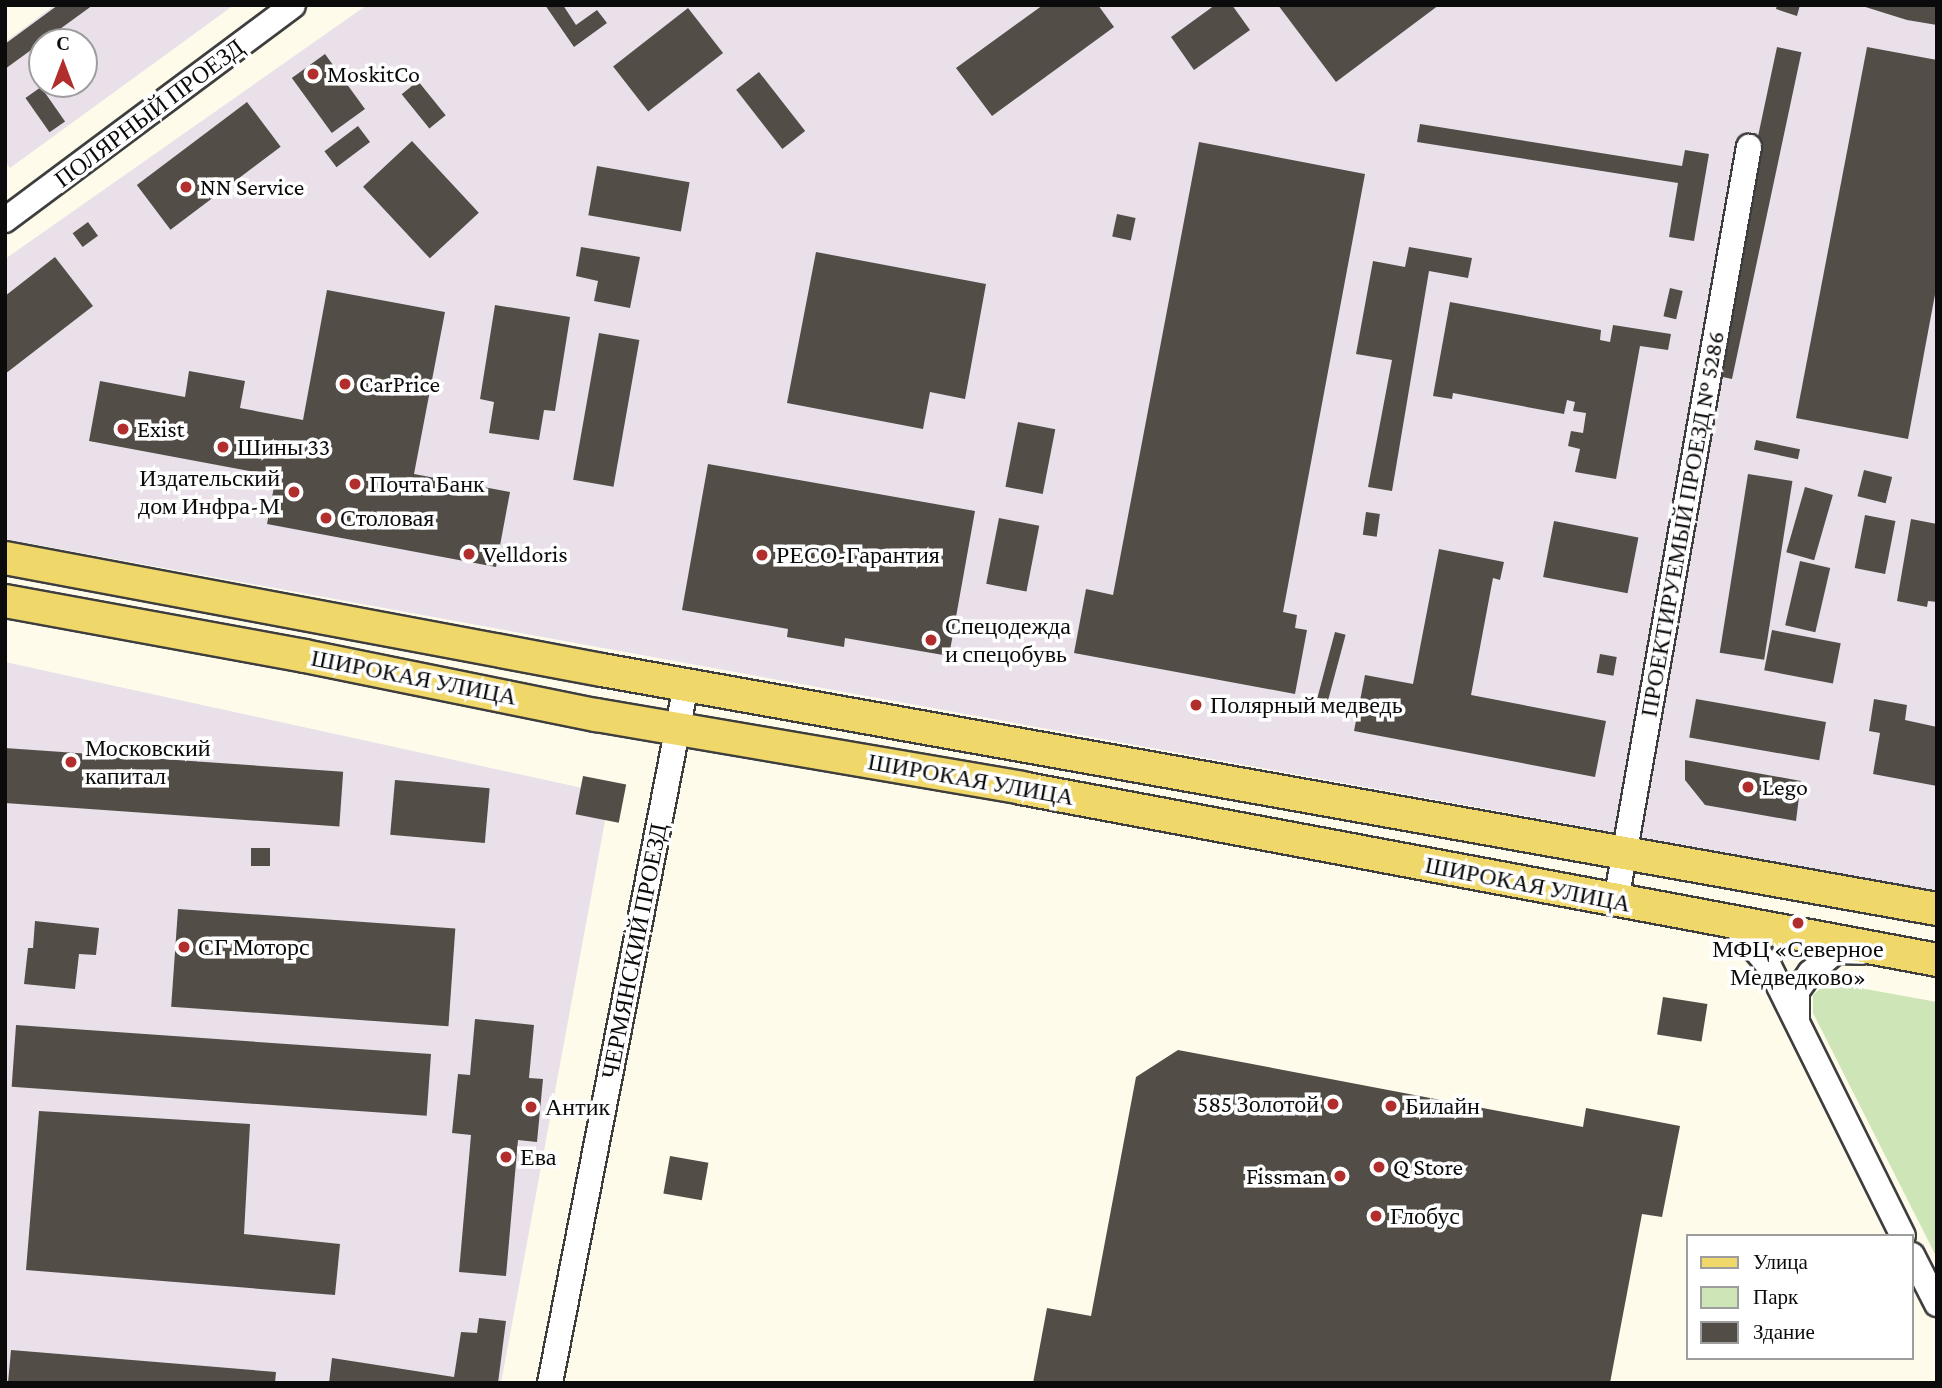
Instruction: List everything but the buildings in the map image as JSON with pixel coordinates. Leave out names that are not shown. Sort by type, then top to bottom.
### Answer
[{"type":"main road","name":"ШИРОКАЯ УЛИЦА","points":[[5,558],[686,685],[1937,909]]},
{"type":"main road","name":"ШИРОКАЯ УЛИЦА","points":[[5,601],[305,656],[677,730],[1021,788],[1937,960]]},
{"type":"main road","points":[[542,658],[567,684],[567,692],[560,701],[542,703]]},
{"type":"street","name":"ПОЛЯРНЫЙ ПРОЕЗД","points":[[5,220],[293,5]]},
{"type":"street","name":"ПРОЕКТИРУЕМЫЙ ПРОЕЗД № 5286","points":[[1616,901],[1749,147]]},
{"type":"street","name":"ЧЕРМЯНСКИЙ ПРОЕЗД","points":[[550,1383],[686,685]]},
{"type":"street","points":[[1732,922],[1769,966],[1902,1234]]},
{"type":"street","points":[[1797,1021],[1797,991],[1810,973],[1836,951],[1898,954]]},
{"type":"street","points":[[1914,1259],[1937,1304]]},
{"type":"shaded area","points":[[55,5],[234,5],[10,168],[5,161],[5,42]]},
{"type":"shaded area","points":[[367,5],[1937,5],[1937,891],[5,539],[5,259]]},
{"type":"shaded area","points":[[5,662],[610,794],[501,1383],[5,1383]]},
{"type":"green space","points":[[1827,982],[1937,1002],[1937,1258],[1813,1013],[1813,995]]},
{"type":"place","name":"MoskitCo","points":[[313,74]]},
{"type":"place","name":"NN Service","points":[[186,187]]},
{"type":"place","name":"CarPrice","points":[[345,384]]},
{"type":"place","name":"Exist","points":[[123,429]]},
{"type":"place","name":"Шины 33","points":[[223,447]]},
{"type":"place","name":"Почта Банк","points":[[355,484]]},
{"type":"place","name":"Издательский дом Инфра-М","points":[[294,492]]},
{"type":"place","name":"Столовая","points":[[326,518]]},
{"type":"place","name":"Velldoris","points":[[469,554]]},
{"type":"place","name":"РЕСО-Гарантия","points":[[762,555]]},
{"type":"place","name":"Спецодежда и спецобувь","points":[[931,640]]},
{"type":"place","name":"Полярный медведь","points":[[1196,705]]},
{"type":"place","name":"Московский капитал","points":[[71,762]]},
{"type":"place","name":"Lego","points":[[1748,787]]},
{"type":"place","name":"МФЦ «Северное Медведково»","points":[[1798,923]]},
{"type":"place","name":"СГ Моторс","points":[[184,947]]},
{"type":"place","name":"585 Золотой","points":[[1333,1104]]},
{"type":"place","name":"Билайн","points":[[1391,1106]]},
{"type":"place","name":"Антик","points":[[531,1107]]},
{"type":"place","name":"Ева","points":[[506,1157]]},
{"type":"place","name":"Q Store","points":[[1379,1167]]},
{"type":"place","name":"Fissman","points":[[1340,1176]]},
{"type":"place","name":"Глобус","points":[[1376,1216]]}]
